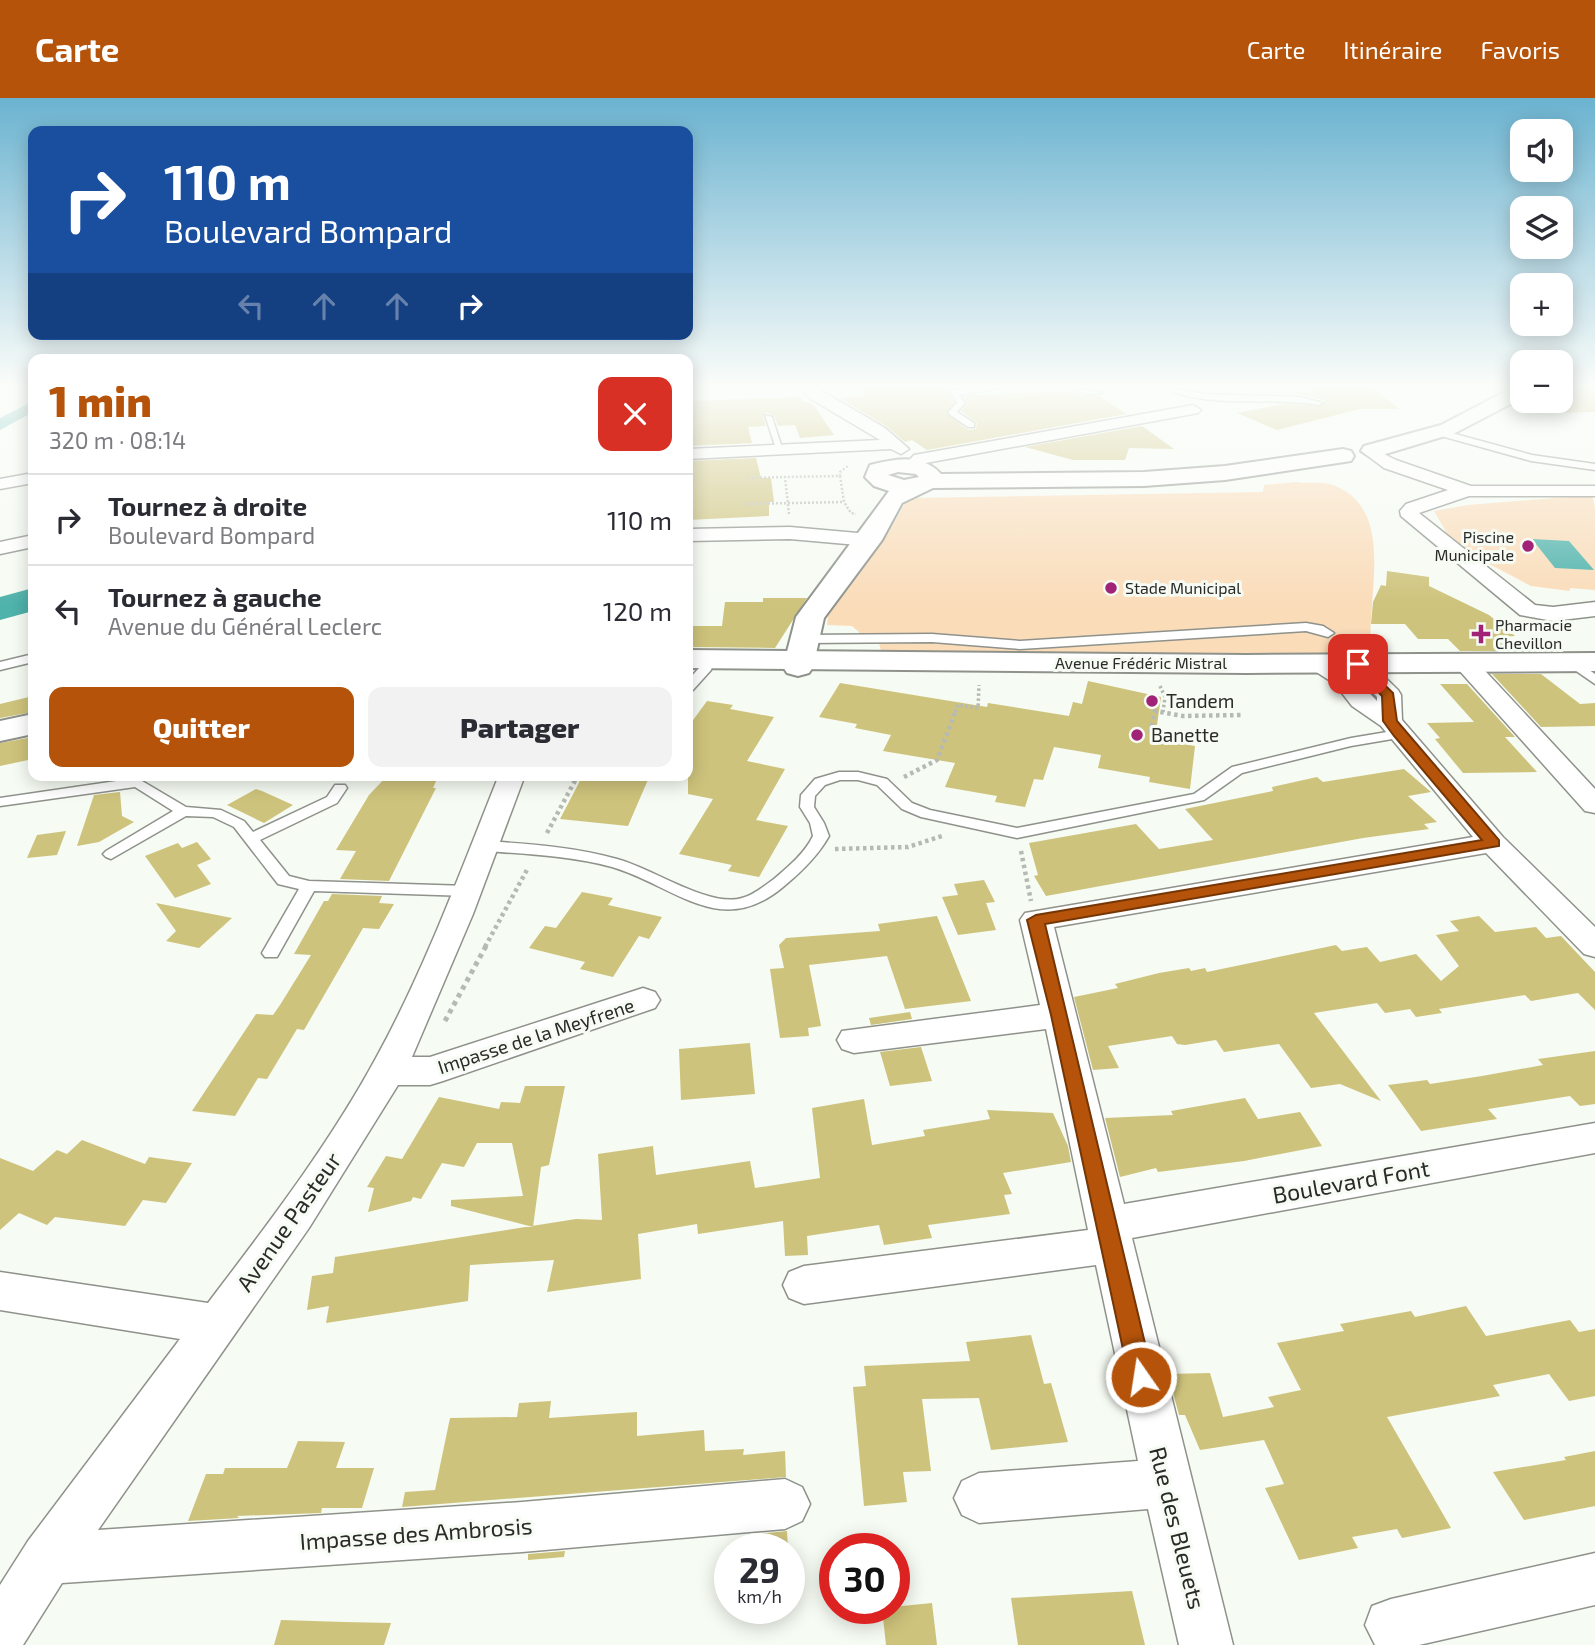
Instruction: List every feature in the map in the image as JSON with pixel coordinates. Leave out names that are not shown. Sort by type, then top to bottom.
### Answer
[{"type":"street","points":[[818,459],[899,481],[1144,479],[1225,473],[1323,459]]},
{"type":"street","points":[[893,459],[899,481]]},
{"type":"street","points":[[815,649],[899,481],[920,459]]},
{"type":"street","points":[[1375,459],[1469,491]]},
{"type":"street","points":[[0,484],[28,479]]},
{"type":"street","points":[[693,535],[790,533],[899,481]]},
{"type":"street","points":[[1595,491],[1469,491],[1448,495],[1409,511],[1410,516],[1528,610],[1553,614],[1595,609]]},
{"type":"street","points":[[0,548],[28,542]]},
{"type":"street","name":"Avenue Frédéric Mistral","points":[[694,674],[815,649],[973,674],[1316,664],[1350,669],[1401,664],[1588,668]]},
{"type":"street","points":[[1392,717],[1401,664]]},
{"type":"street","points":[[1466,664],[1595,804]]},
{"type":"street","points":[[1350,669],[1361,701],[1392,717],[1493,843],[1595,946]]},
{"type":"street","points":[[0,730],[28,725]]},
{"type":"street","name":"Avenue Pasteur","points":[[0,1632],[46,1559],[217,1325],[342,1145],[388,1071],[468,891],[510,781]]},
{"type":"street","points":[[1036,920],[1493,843]]},
{"type":"street","name":"Rue des Bleuets","points":[[1036,920],[1060,1015],[1165,1483],[1206,1645]]},
{"type":"street","name":"Impasse de la Meyfrene","points":[[388,1071],[430,1071],[643,1000]]},
{"type":"street","points":[[854,1040],[1060,1015]]},
{"type":"street","name":"Boulevard Font","points":[[804,1285],[1109,1235],[1595,1139]]},
{"type":"street","points":[[0,1291],[217,1325]]},
{"type":"street","points":[[979,1498],[1165,1483]]},
{"type":"street","name":"Impasse des Ambrosis","points":[[46,1559],[508,1528],[785,1504]]},
{"type":"street","points":[[1391,1625],[1595,1579]]},
{"type":"lane","points":[[1539,459],[1595,467]]},
{"type":"lane","points":[[815,649],[932,638],[1020,645],[1306,627],[1319,628],[1328,633]]},
{"type":"lane","points":[[0,666],[28,659]]},
{"type":"lane","points":[[485,846],[537,850],[628,867],[673,889],[710,903],[731,906],[750,903],[767,895],[816,846],[821,836],[817,822],[807,807],[808,795],[820,782],[839,776],[858,776],[888,786],[907,806],[926,814],[1017,833],[1199,797],[1237,770],[1351,742],[1392,717]]},
{"type":"lane","points":[[0,802],[137,782],[183,811],[216,813],[240,824],[284,880],[309,886],[468,891]]},
{"type":"lane","points":[[251,839],[332,800],[340,788]]},
{"type":"lane","points":[[111,854],[183,811]]},
{"type":"lane","points":[[271,953],[309,886]]},
{"type":"path","points":[[863,459],[840,472],[844,502],[851,513],[899,481],[885,459]]},
{"type":"path","points":[[748,478],[840,476]]},
{"type":"path","points":[[785,477],[790,533]]},
{"type":"path","points":[[744,504],[844,502]]},
{"type":"path","points":[[888,786],[937,760],[958,705],[978,708],[973,674]]},
{"type":"path","points":[[1150,733],[1155,711],[1183,716],[1241,715]]},
{"type":"path","points":[[445,1022],[575,781]]},
{"type":"path","points":[[816,846],[890,850],[906,845],[932,844],[944,837],[955,820]]},
{"type":"path","points":[[1017,833],[1036,920]]},
{"type":"shaded area","name":"Stade Municipal","points":[[1296,482],[1333,485],[1354,497],[1366,515],[1372,536],[1374,560],[1370,635],[1372,656],[908,654],[907,651],[881,651],[879,643],[859,642],[859,632],[852,626],[827,625],[828,616],[887,535],[908,498],[1263,492],[1264,485]]},
{"type":"shaded area","name":"Piscine Municipale","points":[[1592,495],[1595,507],[1595,590],[1570,588],[1570,591],[1531,586],[1472,555],[1449,537],[1434,511],[1468,505]]},
{"type":"water","points":[[1532,539],[1569,541],[1594,570],[1555,568]]},
{"type":"building","points":[[756,459],[761,478],[771,478],[774,502],[769,502],[769,516],[693,520],[693,461]]},
{"type":"building","points":[[1070,459],[1125,459],[1125,460]]},
{"type":"building","points":[[1387,571],[1429,577],[1429,586],[1489,615],[1515,636],[1493,637],[1512,651],[1460,651],[1448,639],[1418,639],[1405,624],[1371,624],[1373,602],[1381,585],[1386,586]]},
{"type":"building","points":[[763,598],[807,598],[775,648],[693,647],[693,626],[722,626],[725,602],[763,602]]},
{"type":"building","points":[[1492,674],[1541,674],[1580,704],[1595,703],[1595,726],[1541,727]]},
{"type":"building","points":[[1088,681],[1161,697],[1155,739],[1195,746],[1190,789],[1149,782],[1150,777],[1098,768],[1101,755],[1054,747],[1043,780],[1034,779],[1025,807],[995,802],[997,796],[945,787],[955,763],[883,751],[891,735],[855,728],[857,724],[819,717],[840,683],[987,707],[988,703],[1069,716],[1073,702],[1082,704]]},
{"type":"building","points":[[1440,684],[1467,684],[1515,737],[1505,737],[1537,772],[1463,773],[1435,739],[1440,738],[1427,723],[1474,722]]},
{"type":"building","points":[[28,697],[28,713],[0,718],[0,704]]},
{"type":"building","points":[[707,701],[733,705],[730,709],[774,717],[747,761],[785,769],[756,820],[788,826],[759,877],[728,871],[732,865],[679,854],[713,799],[688,794],[688,781],[693,781],[693,720]]},
{"type":"building","points":[[28,738],[28,760],[0,766],[0,743]]},
{"type":"building","points":[[1404,769],[1431,792],[1408,796],[1437,822],[1424,824],[1429,829],[1363,838],[1046,896],[1034,876],[1038,875],[1029,843],[1136,824],[1159,849],[1213,840],[1185,809],[1273,791],[1272,787],[1317,777],[1323,782]]},
{"type":"building","points":[[382,781],[436,781],[433,788],[436,788],[389,881],[340,879],[356,851],[336,850],[369,795]]},
{"type":"building","points":[[580,781],[647,781],[628,826],[560,819]]},
{"type":"building","points":[[256,789],[293,805],[264,823],[227,805]]},
{"type":"building","points":[[120,792],[122,816],[134,822],[99,842],[77,846],[94,795]]},
{"type":"building","points":[[66,831],[57,855],[27,858],[37,835]]},
{"type":"building","points":[[197,842],[211,859],[197,865],[211,884],[175,898],[145,856],[178,843],[182,848]]},
{"type":"building","points":[[984,880],[995,902],[986,903],[996,930],[958,935],[942,897],[958,895],[954,884]]},
{"type":"building","points":[[582,892],[613,898],[608,905],[662,917],[649,939],[639,936],[613,977],[580,969],[585,962],[529,948],[545,926],[556,928]]},
{"type":"building","points":[[332,894],[382,896],[379,903],[394,904],[379,929],[363,928],[304,1030],[297,1029],[267,1079],[258,1078],[235,1116],[192,1111],[256,1014],[273,1015],[280,1005],[311,955],[294,954],[324,901],[328,901]]},
{"type":"building","points":[[156,903],[232,918],[199,948],[166,941],[176,931]]},
{"type":"building","points":[[937,916],[971,1001],[905,1009],[887,956],[809,965],[821,1026],[808,1028],[809,1036],[780,1038],[770,969],[784,968],[779,945],[786,938],[880,931],[878,924]]},
{"type":"building","points":[[1479,916],[1495,932],[1536,927],[1546,938],[1561,936],[1595,972],[1595,1010],[1578,993],[1531,1001],[1525,995],[1439,1009],[1442,1013],[1416,1017],[1410,1009],[1385,1013],[1377,1003],[1314,1013],[1381,1101],[1340,1084],[1311,1088],[1279,1044],[1224,1052],[1216,1040],[1185,1045],[1177,1044],[1172,1036],[1108,1046],[1119,1068],[1093,1070],[1074,997],[1118,988],[1115,984],[1159,973],[1189,968],[1191,971],[1205,968],[1207,972],[1336,945],[1342,951],[1367,947],[1380,962],[1416,954],[1441,981],[1459,966],[1436,935],[1459,931],[1450,921]]},
{"type":"building","points":[[910,1012],[912,1019],[871,1025],[869,1018]]},
{"type":"building","points":[[750,1043],[755,1094],[681,1100],[679,1049]]},
{"type":"building","points":[[921,1047],[932,1081],[890,1086],[880,1052]]},
{"type":"building","points":[[1595,1051],[1595,1104],[1580,1106],[1570,1096],[1488,1109],[1497,1119],[1421,1131],[1388,1085],[1427,1080],[1430,1084],[1482,1076],[1543,1065],[1538,1059]]},
{"type":"building","points":[[525,1086],[565,1086],[549,1165],[541,1167],[533,1227],[451,1206],[451,1200],[523,1196],[512,1143],[477,1143],[464,1167],[442,1163],[421,1199],[413,1197],[411,1201],[368,1212],[374,1188],[367,1187],[386,1156],[402,1159],[439,1097],[499,1109],[501,1102],[520,1103]]},
{"type":"building","points":[[1245,1098],[1258,1119],[1300,1112],[1322,1146],[1244,1161],[1158,1172],[1156,1168],[1120,1177],[1105,1118],[1173,1115],[1171,1111]]},
{"type":"building","points":[[864,1099],[872,1145],[925,1136],[923,1130],[990,1119],[987,1110],[1053,1113],[1068,1146],[1071,1162],[1003,1173],[1012,1194],[1004,1195],[1010,1214],[928,1225],[932,1238],[884,1245],[879,1225],[807,1236],[808,1255],[785,1256],[783,1221],[698,1234],[697,1224],[638,1234],[641,1279],[547,1292],[554,1260],[470,1265],[468,1301],[326,1323],[329,1306],[307,1310],[312,1276],[333,1273],[335,1257],[576,1219],[602,1220],[598,1154],[653,1146],[656,1175],[750,1161],[755,1188],[820,1178],[812,1108]]},
{"type":"building","points":[[82,1140],[145,1164],[149,1157],[192,1163],[166,1203],[143,1200],[125,1226],[55,1217],[47,1225],[19,1213],[0,1230],[0,1158],[33,1171],[57,1150],[67,1154]]},
{"type":"building","points":[[1466,1306],[1486,1336],[1570,1320],[1579,1332],[1595,1329],[1595,1396],[1569,1401],[1549,1374],[1493,1385],[1500,1396],[1387,1417],[1451,1528],[1402,1538],[1397,1529],[1352,1537],[1358,1548],[1299,1560],[1265,1488],[1284,1484],[1264,1440],[1200,1450],[1185,1415],[1179,1415],[1168,1374],[1210,1373],[1223,1417],[1274,1407],[1268,1397],[1301,1390],[1277,1343],[1344,1331],[1340,1324],[1411,1311],[1415,1317]]},
{"type":"building","points":[[1031,1335],[1044,1384],[1051,1383],[1068,1442],[991,1450],[979,1398],[922,1399],[931,1471],[903,1472],[907,1502],[864,1506],[853,1387],[866,1386],[864,1366],[970,1361],[966,1342]]},
{"type":"building","points":[[551,1401],[549,1418],[637,1412],[637,1436],[704,1430],[705,1451],[744,1449],[743,1455],[785,1451],[786,1477],[402,1507],[405,1492],[435,1490],[450,1418],[517,1417],[519,1403]]},
{"type":"building","points":[[298,1441],[345,1442],[336,1468],[374,1468],[362,1508],[322,1508],[321,1513],[188,1521],[206,1474],[223,1474],[225,1468],[287,1468]]},
{"type":"building","points":[[1595,1451],[1595,1506],[1524,1520],[1493,1472],[1566,1460],[1564,1457]]},
{"type":"building","points":[[565,1551],[564,1557],[528,1560],[528,1554]]},
{"type":"building","points":[[1132,1591],[1145,1645],[1018,1645],[1011,1598]]},
{"type":"building","points":[[932,1603],[937,1645],[886,1645],[884,1624],[910,1624],[910,1605]]},
{"type":"building","points":[[281,1620],[391,1623],[384,1645],[274,1645]]},
{"type":"waterway","points":[[0,609],[28,601]]},
{"type":"place","name":"Piscine Municipale","points":[[1528,546]]},
{"type":"place","name":"Stade Municipal","points":[[1111,588]]},
{"type":"place","name":"Pharmacie Chevillon","points":[[1481,634]]},
{"type":"place","name":"Tandem","points":[[1152,701]]},
{"type":"place","name":"Banette","points":[[1137,735]]},
{"type":"route","points":[[1141,1377],[1060,1015],[1036,920],[1493,843],[1399,734],[1390,721],[1389,695],[1358,664]]}]
